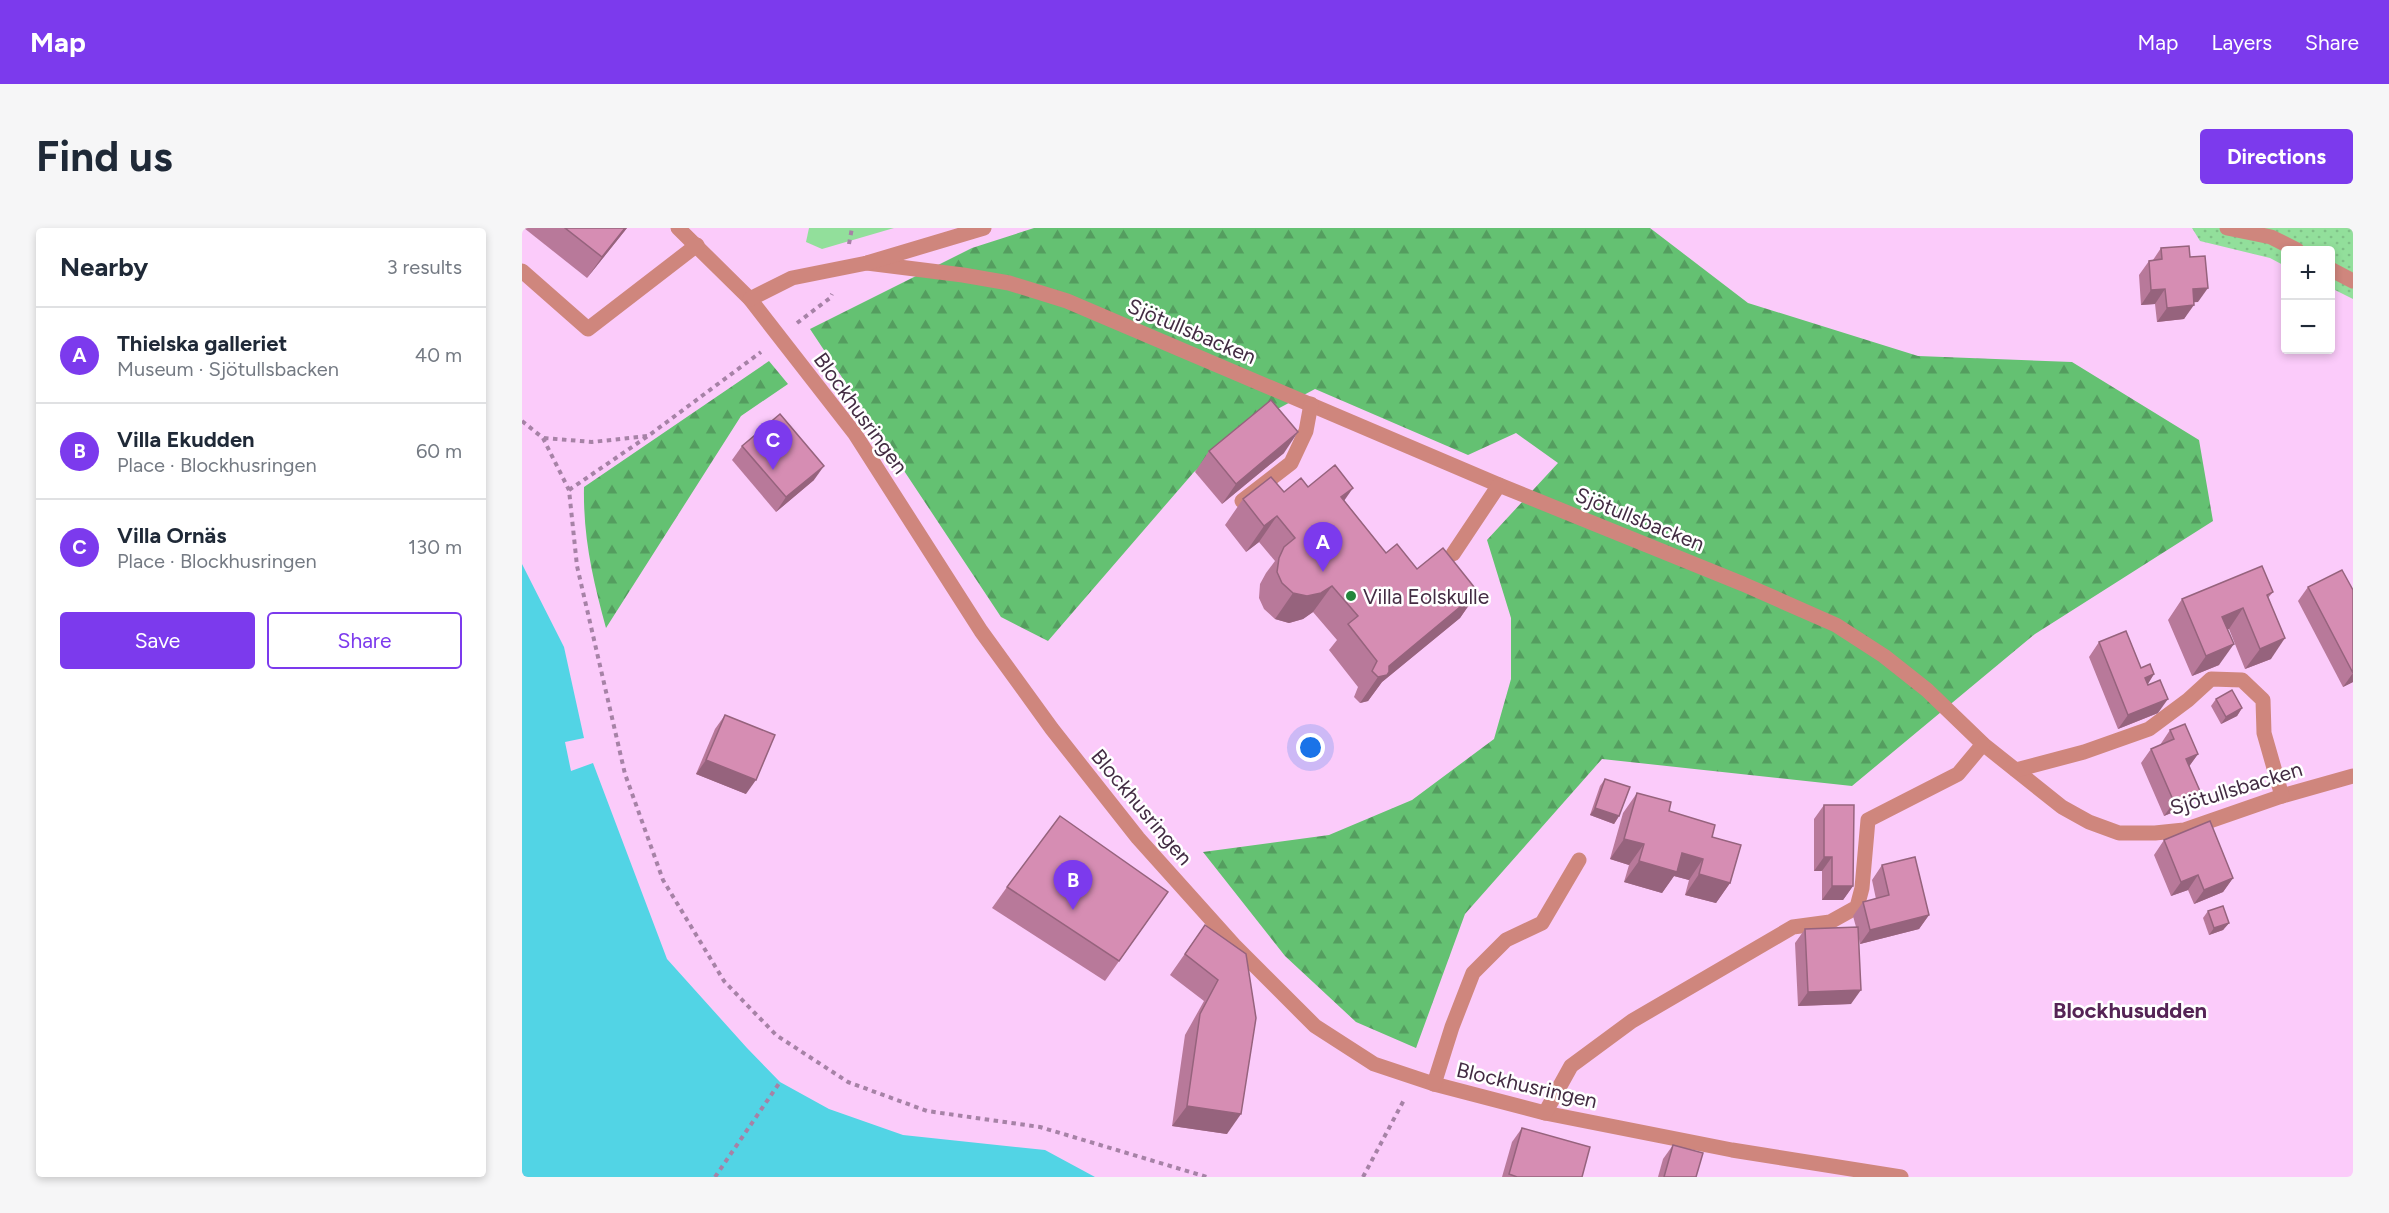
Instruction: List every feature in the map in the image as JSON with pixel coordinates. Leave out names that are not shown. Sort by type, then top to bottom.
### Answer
[{"type":"street","name":"Blockhusringen","points":[[678,228],[750,299],[855,434],[981,631],[1052,729],[1138,838],[1234,945],[1315,1026],[1374,1064],[1434,1084],[1545,1113],[1732,1150],[1901,1177]]},
{"type":"street","points":[[750,299],[792,278],[867,263],[984,228]]},
{"type":"street","points":[[2227,228],[2271,237],[2288,246]]},
{"type":"street","points":[[522,271],[588,329],[697,245]]},
{"type":"street","name":"Sjötullsbacken","points":[[867,263],[1009,283],[1067,301],[1499,485],[1743,584],[1836,625],[1884,656],[1928,690],[1983,744],[2062,807],[2089,822],[2119,833],[2184,830],[2282,796],[2353,776]]},
{"type":"street","points":[[2335,271],[2353,281]]},
{"type":"street","points":[[1242,501],[1291,463],[1306,431],[1311,404]]},
{"type":"street","points":[[1453,554],[1499,485]]},
{"type":"street","points":[[2016,770],[2084,752],[2149,729],[2188,700],[2211,679],[2242,680],[2263,700],[2264,732],[2282,796]]},
{"type":"street","points":[[1545,1113],[1571,1066],[1632,1021],[1793,927],[1830,922],[1857,907],[1862,888],[1868,820],[1959,774],[1983,744]]},
{"type":"street","points":[[1434,1084],[1452,1027],[1473,974],[1506,940],[1542,923],[1579,860]]},
{"type":"path","points":[[569,489],[648,436],[765,349],[778,336]]},
{"type":"path","points":[[522,421],[543,438],[569,489],[577,566],[625,774],[663,880],[724,981],[776,1035],[848,1082],[927,1111],[1040,1127],[1206,1177]]},
{"type":"path","points":[[543,438],[592,442],[648,436]]},
{"type":"path","points":[[1363,1177],[1416,1078]]},
{"type":"path","points":[[715,1177],[780,1082]]},
{"type":"shaded area","points":[[809,228],[894,228],[822,249],[806,242]]},
{"type":"shaded area","points":[[2192,228],[2353,228],[2353,299],[2335,290],[2335,246],[2281,246],[2281,264],[2270,258],[2200,241]]},
{"type":"shaded area","points":[[522,564],[564,647],[584,738],[565,742],[571,771],[593,763],[667,959],[747,1048],[780,1082],[829,1109],[903,1135],[1045,1150],[1095,1177],[522,1177]]},
{"type":"green space","points":[[1034,228],[1650,228],[1748,303],[1918,356],[2072,362],[2199,440],[2213,521],[2035,634],[1852,786],[1602,759],[1465,914],[1416,1048],[1356,1022],[1285,956],[1203,852],[1329,835],[1412,800],[1494,739],[1511,679],[1511,618],[1487,540],[1558,463],[1516,433],[1468,455],[1315,389],[1257,420],[1194,472],[1048,641],[1001,617],[810,329],[972,248]]},
{"type":"green space","points":[[769,361],[788,384],[741,416],[606,628],[590,559],[585,524],[584,487]]},
{"type":"building","points":[[565,228],[625,228],[602,257]]},
{"type":"building","points":[[2189,246],[2190,257],[2205,256],[2208,288],[2193,289],[2194,305],[2167,308],[2165,289],[2151,290],[2149,261],[2162,259],[2161,248]]},
{"type":"building","points":[[1271,400],[1298,432],[1236,484],[1209,451]]},
{"type":"building","points":[[780,414],[824,466],[786,497],[742,446]]},
{"type":"building","name":"Villa Eolskulle","points":[[1335,465],[1353,488],[1341,497],[1386,553],[1397,544],[1417,569],[1443,548],[1478,592],[1389,666],[1387,675],[1378,677],[1372,671],[1377,661],[1348,624],[1358,616],[1332,586],[1321,593],[1307,596],[1293,593],[1282,583],[1277,572],[1279,558],[1284,547],[1295,538],[1277,516],[1264,526],[1243,499],[1271,477],[1284,492],[1301,478],[1308,487]]},
{"type":"building","points":[[2262,566],[2273,592],[2267,595],[2285,638],[2260,649],[2243,608],[2222,617],[2234,644],[2206,656],[2182,599]]},
{"type":"building","points":[[2342,570],[2353,590],[2353,673],[2308,587]]},
{"type":"building","points":[[2126,631],[2141,668],[2150,664],[2154,674],[2145,678],[2148,685],[2160,680],[2168,699],[2128,715],[2099,642]]},
{"type":"building","points":[[2232,690],[2242,708],[2226,717],[2216,699]]},
{"type":"building","points":[[725,715],[775,735],[756,780],[706,760]]},
{"type":"building","points":[[2185,724],[2198,754],[2186,759],[2200,791],[2174,802],[2151,749],[2174,739],[2170,730]]},
{"type":"building","points":[[1605,779],[1630,787],[1619,816],[1595,808]]},
{"type":"building","points":[[1637,793],[1671,802],[1669,811],[1715,825],[1712,837],[1741,845],[1730,883],[1699,874],[1703,859],[1682,853],[1677,872],[1639,861],[1644,844],[1624,839]]},
{"type":"building","points":[[1824,805],[1854,805],[1853,886],[1832,886],[1832,857],[1824,857]]},
{"type":"building","points":[[1060,816],[1168,892],[1119,961],[1007,887]]},
{"type":"building","points":[[2210,821],[2233,878],[2204,890],[2198,875],[2181,882],[2164,840]]},
{"type":"building","points":[[1915,857],[1929,915],[1870,930],[1863,902],[1889,895],[1882,865]]},
{"type":"building","points":[[2223,906],[2229,923],[2214,928],[2208,911]]},
{"type":"building","points":[[1205,925],[1246,954],[1256,1018],[1241,1114],[1187,1106],[1200,1014],[1218,980],[1185,954]]},
{"type":"building","points":[[1858,927],[1861,990],[1808,992],[1805,929]]},
{"type":"building","points":[[1522,1128],[1590,1147],[1582,1177],[1517,1177],[1509,1174]]},
{"type":"building","points":[[1673,1145],[1703,1153],[1696,1177],[1664,1177]]},
{"type":"place","name":"Villa Ornäs","points":[[773,470]]},
{"type":"place","name":"Thielska galleriet","points":[[1323,572]]},
{"type":"place","name":"Villa Eolskulle","points":[[1351,596]]},
{"type":"place","name":"Villa Ekudden","points":[[1073,910]]},
{"type":"district","name":"Blockhusudden","points":[[2130,1010]]}]
